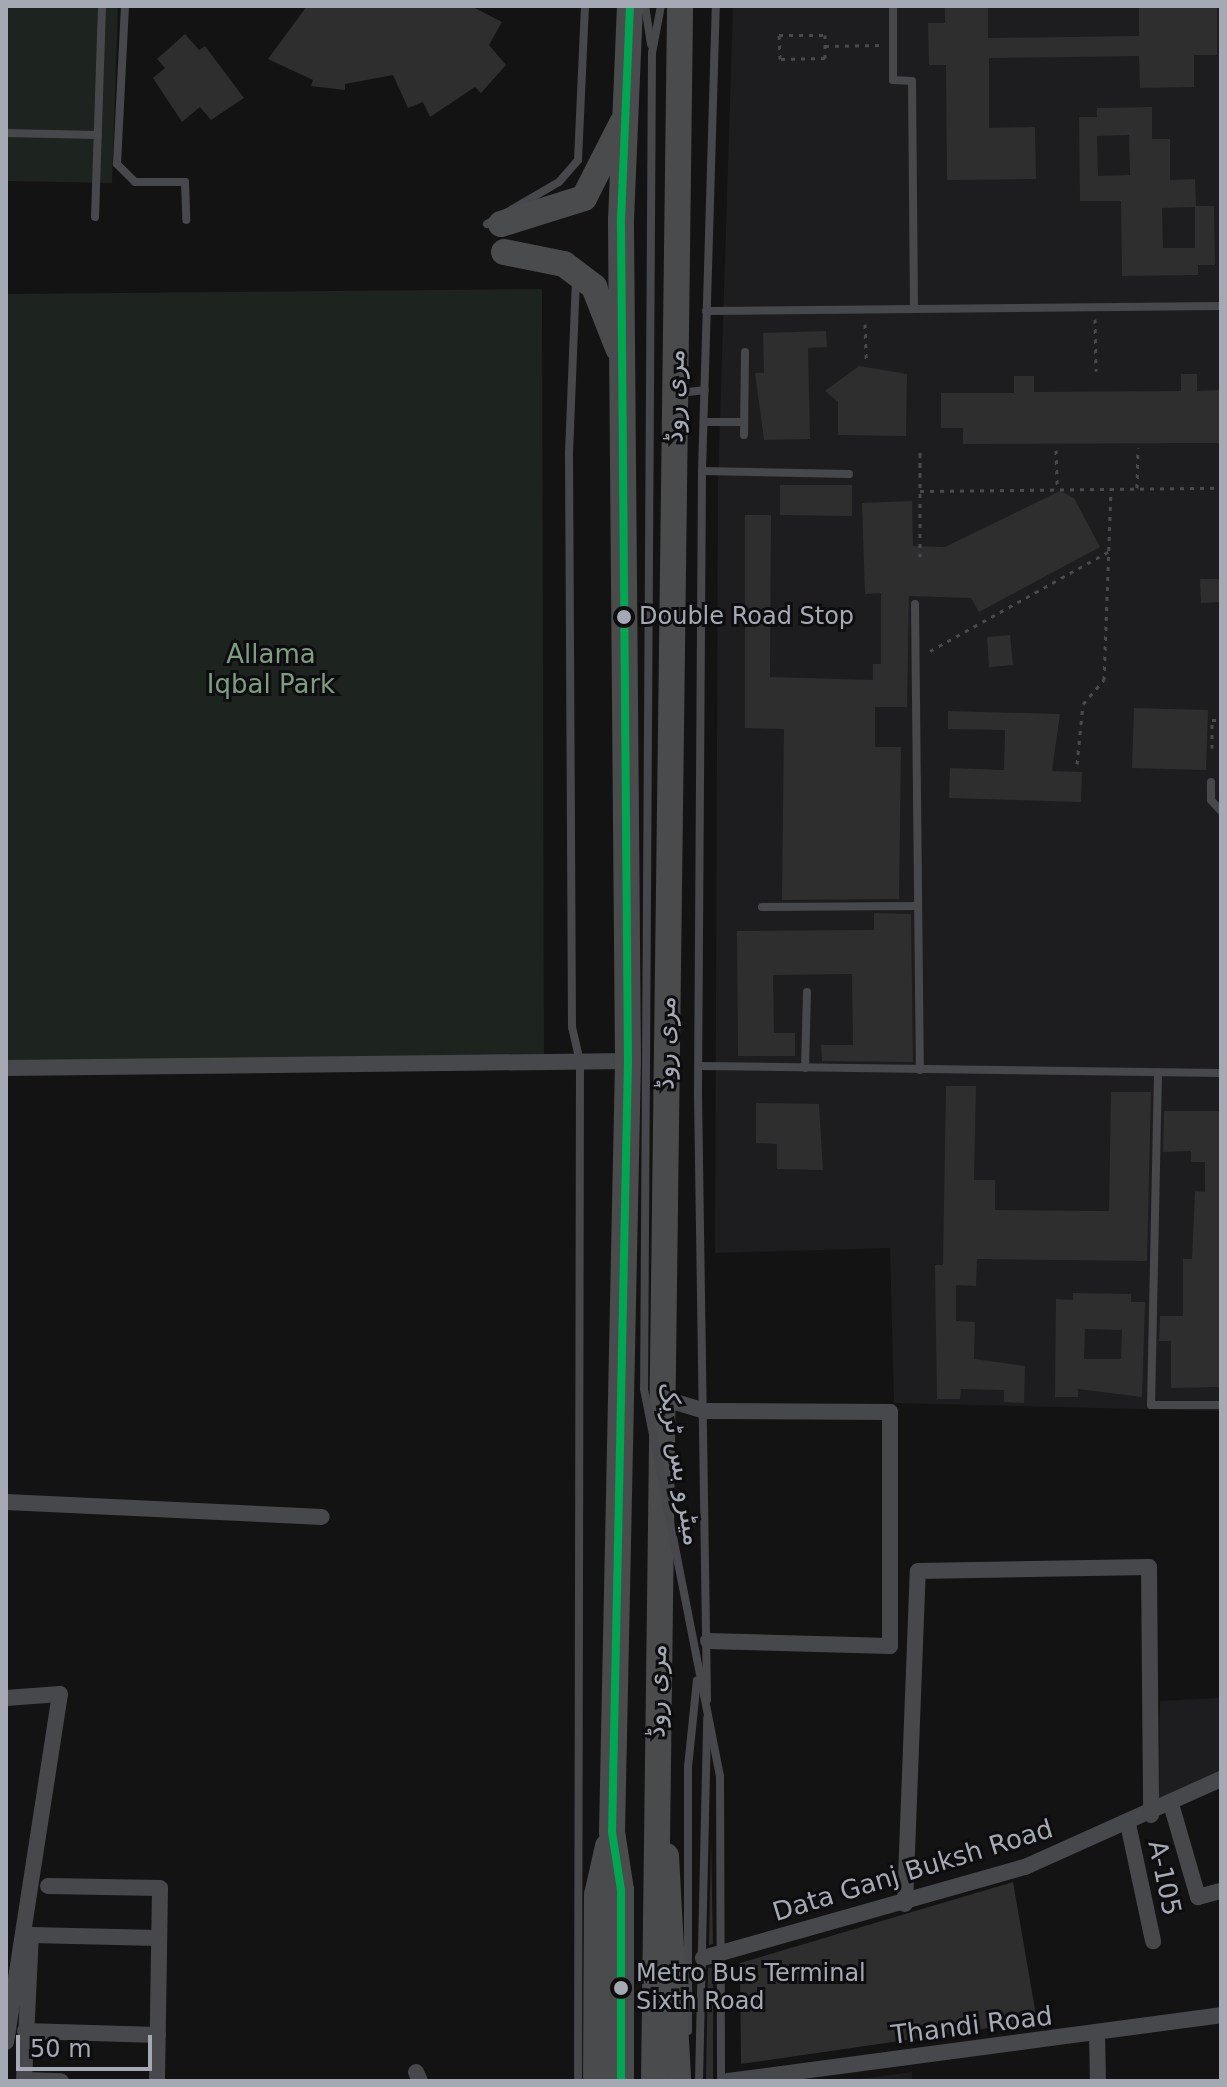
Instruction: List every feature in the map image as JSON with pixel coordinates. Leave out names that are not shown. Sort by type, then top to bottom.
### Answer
[{"type":"main road","name":"مری روڈ","points":[[621,2081],[621,1890],[612,1832],[628,1061],[625,366],[621,220],[630,105],[630,6]]},
{"type":"main road","name":"مری روڈ","points":[[654,2081],[680,6]]},
{"type":"main road","name":"مری روڈ","points":[[494,224],[564,210],[584,198],[630,105]]},
{"type":"main road","points":[[504,252],[564,264],[594,287],[625,366]]},
{"type":"main road","points":[[655,1818],[672,1879],[678,2081]]},
{"type":"main road","points":[[596,2081],[597,1895],[612,1832]]},
{"type":"street","points":[[6,1068],[628,1061]]},
{"type":"street","points":[[662,1398],[705,1411],[890,1412],[890,1646],[708,1641]]},
{"type":"street","points":[[6,1502],[322,1517]]},
{"type":"street","points":[[905,1904],[918,1571],[1149,1567],[1151,1815]]},
{"type":"street","points":[[6,1698],[53,1689],[60,1694],[6,2042]]},
{"type":"street","name":"Data Ganj Buksh Road","points":[[703,1958],[905,1904],[1025,1867],[1151,1815],[1221,1779]]},
{"type":"street","points":[[1171,1804],[1198,1897],[1221,1891]]},
{"type":"street","name":"A-105","points":[[1128,1824],[1153,1941]]},
{"type":"street","points":[[48,1886],[160,1888],[157,2081]]},
{"type":"street","points":[[61,2081],[24,2081],[31,1935],[159,1938]]},
{"type":"street","name":"Thandi Road","points":[[728,2081],[1221,2015]]},
{"type":"street","points":[[25,2031],[158,2035]]},
{"type":"street","points":[[1097,2034],[1098,2081]]},
{"type":"lane","points":[[95,217],[102,6]]},
{"type":"lane","points":[[125,6],[117,164],[135,182],[185,182],[186,220]]},
{"type":"lane","points":[[494,224],[559,182],[578,160],[585,6]]},
{"type":"lane","name":"میٹرو بس ٹریک","points":[[645,6],[652,53],[644,1389],[697,1680],[720,1776],[721,2081]]},
{"type":"lane","name":"میٹرو بس ٹریک","points":[[652,53],[661,6]]},
{"type":"lane","points":[[699,2081],[708,1641],[699,1066],[702,471],[716,6]]},
{"type":"lane","points":[[893,6],[893,80],[912,81],[914,306]]},
{"type":"lane","points":[[6,133],[98,135]]},
{"type":"lane","points":[[576,274],[569,452],[572,1027],[580,1063],[578,2081]]},
{"type":"lane","points":[[706,311],[914,306],[1221,306]]},
{"type":"lane","points":[[744,435],[745,352]]},
{"type":"lane","points":[[675,394],[705,390]]},
{"type":"lane","points":[[704,422],[744,422]]},
{"type":"lane","points":[[702,471],[849,474]]},
{"type":"lane","points":[[915,604],[920,1070]]},
{"type":"lane","points":[[1211,782],[1211,800],[1221,811]]},
{"type":"lane","points":[[762,907],[918,906]]},
{"type":"lane","points":[[805,1068],[807,992]]},
{"type":"lane","points":[[699,1066],[1221,1073]]},
{"type":"lane","points":[[1158,1072],[1151,1405],[1221,1405]]},
{"type":"lane","name":"میٹرو بس ٹریک","points":[[688,2081],[688,1767],[697,1680]]},
{"type":"path","points":[[779,35],[825,35],[825,46],[825,58],[780,59],[779,35]]},
{"type":"path","points":[[825,46],[894,45]]},
{"type":"path","points":[[865,307],[866,360]]},
{"type":"path","points":[[1095,307],[1096,371]]},
{"type":"path","points":[[920,448],[920,557]]},
{"type":"path","points":[[1137,488],[1138,448]]},
{"type":"path","points":[[1056,450],[1057,488]]},
{"type":"path","points":[[1077,764],[1083,704],[1104,680],[1111,488]]},
{"type":"path","points":[[920,491],[1221,488]]},
{"type":"path","points":[[916,659],[1110,551]]},
{"type":"path","points":[[1212,748],[1212,720],[1221,720]]},
{"type":"shaded area","points":[[733,6],[1221,6],[1221,1411],[894,1403],[890,1248],[715,1253],[718,482]]},
{"type":"shaded area","points":[[1221,1698],[1221,1771],[1159,1802],[1160,1701]]},
{"type":"shaded area","points":[[912,2072],[912,2081],[852,2081],[852,2080]]},
{"type":"green space","points":[[6,6],[118,6],[112,183],[6,181]]},
{"type":"green space","name":"Allama Iqbal Park","points":[[542,289],[544,1064],[6,1066],[6,294]]},
{"type":"building","points":[[307,6],[471,6],[502,22],[489,45],[506,65],[481,93],[475,87],[430,117],[423,102],[408,108],[393,75],[345,84],[345,90],[311,86],[313,80],[268,59]]},
{"type":"building","points":[[945,6],[988,6],[988,38],[1139,36],[1139,6],[1217,6],[1217,55],[1194,55],[1194,87],[1140,88],[1139,56],[989,58],[989,128],[1035,127],[1036,179],[947,180],[946,65],[929,65],[928,23],[945,23]]},
{"type":"building","points":[[185,34],[199,50],[205,46],[244,98],[211,120],[200,107],[182,122],[153,78],[165,68],[157,59]]},
{"type":"building","points":[[1152,107],[1152,139],[1170,139],[1170,180],[1195,179],[1196,206],[1214,206],[1215,265],[1198,265],[1198,275],[1122,276],[1121,201],[1080,201],[1079,117],[1097,117],[1097,108]],"holes":[[[1129,135],[1130,175],[1098,176],[1097,136]],[[1195,207],[1195,248],[1163,248],[1162,208]]]},
{"type":"building","points":[[826,331],[827,347],[808,348],[810,439],[764,440],[755,373],[764,373],[763,333]]},
{"type":"building","points":[[859,366],[907,374],[906,436],[838,435],[838,402],[825,391]]},
{"type":"building","points":[[1181,374],[1197,374],[1197,391],[1221,390],[1221,443],[963,444],[963,428],[941,428],[941,393],[1014,393],[1014,376],[1034,376],[1034,392],[1181,391]]},
{"type":"building","points":[[780,485],[852,485],[852,516],[780,515]]},
{"type":"building","points":[[1060,491],[1074,498],[1100,547],[979,612],[971,598],[909,596],[907,707],[875,707],[875,747],[901,747],[899,899],[782,900],[784,729],[745,728],[745,515],[771,515],[770,677],[873,680],[873,664],[881,664],[881,593],[865,594],[862,503],[912,501],[913,546],[945,547]]},
{"type":"building","points":[[1200,579],[1221,579],[1221,602],[1201,603]]},
{"type":"building","points":[[1010,635],[1013,665],[989,667],[987,637]]},
{"type":"building","points":[[1134,708],[1208,710],[1206,770],[1132,768]]},
{"type":"building","points":[[948,711],[1060,714],[1052,771],[1082,772],[1081,802],[949,798],[950,768],[1004,770],[1005,730],[948,729]]},
{"type":"building","points":[[874,913],[911,914],[913,1062],[822,1061],[821,1045],[853,1045],[852,974],[773,975],[774,1033],[795,1033],[795,1056],[738,1056],[737,931],[874,930]]},
{"type":"building","points":[[946,1086],[976,1086],[974,1180],[995,1180],[995,1210],[1109,1211],[1111,1092],[1151,1092],[1147,1261],[977,1259],[976,1286],[956,1285],[956,1321],[975,1322],[974,1359],[1025,1366],[1024,1403],[1004,1402],[1004,1390],[961,1389],[960,1399],[937,1399],[935,1265],[943,1265]]},
{"type":"building","points":[[756,1103],[819,1104],[823,1170],[777,1169],[777,1144],[756,1143]]},
{"type":"building","points":[[1164,1111],[1221,1111],[1221,1387],[1171,1388],[1171,1341],[1159,1341],[1160,1316],[1183,1316],[1183,1259],[1192,1259],[1195,1191],[1205,1192],[1205,1162],[1191,1162],[1191,1151],[1163,1152]]},
{"type":"building","points":[[1073,1293],[1131,1294],[1131,1302],[1145,1302],[1142,1397],[1078,1389],[1078,1397],[1055,1397],[1056,1299],[1073,1300]],"holes":[[[1085,1329],[1122,1330],[1121,1359],[1084,1359]]]},
{"type":"building","points":[[711,1841],[713,1944],[709,1945]]},
{"type":"building","points":[[1013,1882],[1037,2021],[741,2064],[740,1963]]},
{"type":"building","points":[[713,1967],[713,2081],[706,2081],[708,1968]]},
{"type":"transit line","points":[[621,2081],[621,1890],[612,1832],[628,1061],[621,220],[630,6]]},
{"type":"place","name":"Double Road Stop","points":[[624,617]]},
{"type":"place","name":"Metro Bus Terminal Sixth Road","points":[[621,1988]]}]
